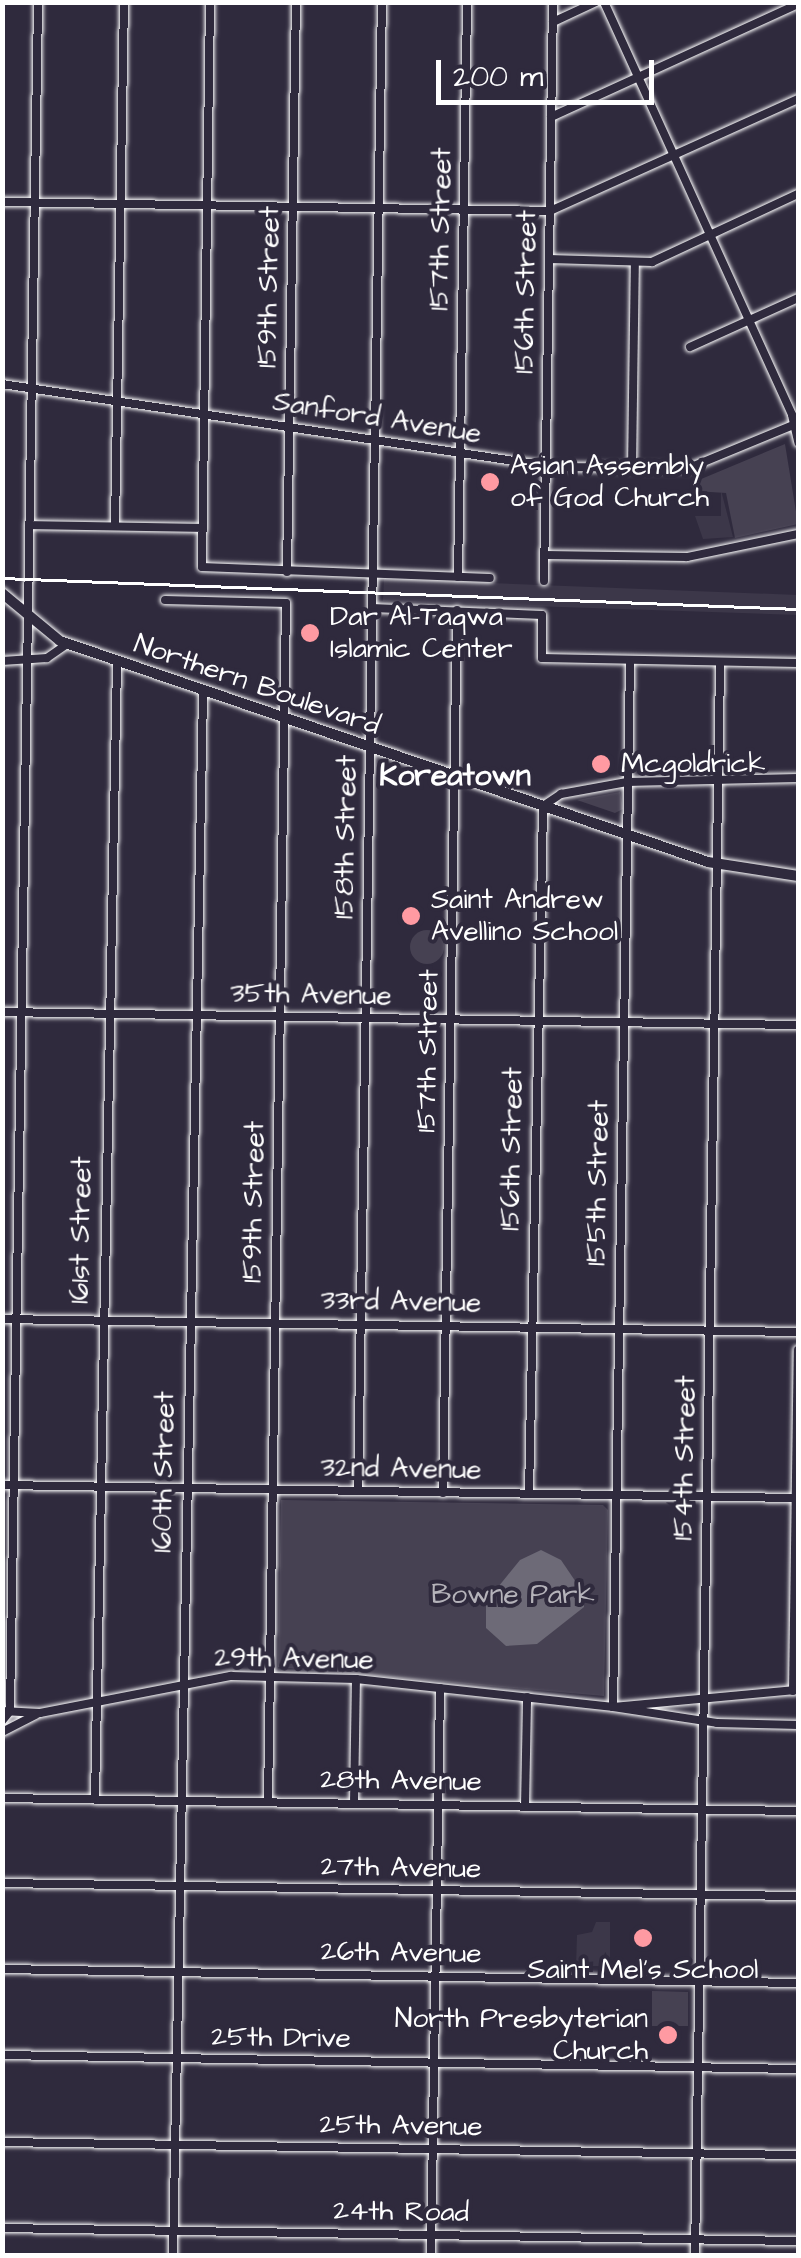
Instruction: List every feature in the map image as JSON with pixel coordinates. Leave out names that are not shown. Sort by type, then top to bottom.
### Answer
[{"type":"main road","name":"Northern Boulevard","points":[[2,593],[67,644],[716,864],[798,876]]},
{"type":"street","points":[[2,1721],[6,1711],[14,1486],[38,2]]},
{"type":"street","points":[[115,526],[124,2]]},
{"type":"street","points":[[210,2],[202,568],[490,578]]},
{"type":"street","name":"159th Street","points":[[287,572],[296,2]]},
{"type":"street","name":"158th Street","points":[[358,1491],[382,2]]},
{"type":"street","name":"157th Street","points":[[458,577],[467,2]]},
{"type":"street","name":"156th Street","points":[[544,582],[553,2]]},
{"type":"street","points":[[553,22],[596,2]]},
{"type":"street","points":[[604,2],[796,424],[798,442]]},
{"type":"street","points":[[551,117],[798,4]]},
{"type":"street","points":[[2,202],[550,211],[798,98]]},
{"type":"street","points":[[549,259],[635,264],[798,194]]},
{"type":"street","points":[[632,468],[635,264]]},
{"type":"street","points":[[690,346],[798,298]]},
{"type":"street","name":"Sanford Avenue","points":[[2,384],[546,466],[689,468],[796,424]]},
{"type":"street","points":[[29,525],[202,528]]},
{"type":"street","points":[[544,555],[688,558],[798,534]]},
{"type":"street","name":"159th Street","points":[[165,600],[286,603],[268,1802]]},
{"type":"street","points":[[2,604],[17,604]]},
{"type":"street","points":[[372,608],[542,615],[542,658],[798,664]]},
{"type":"street","name":"157th Street","points":[[444,1492],[457,610]]},
{"type":"street","points":[[2,661],[48,658],[67,644]]},
{"type":"street","name":"161st Street","points":[[95,1799],[117,661]]},
{"type":"street","name":"155th Street","points":[[612,1706],[630,661]]},
{"type":"street","name":"154th Street","points":[[694,2256],[720,662]]},
{"type":"street","name":"160th Street","points":[[173,2256],[202,690]]},
{"type":"street","points":[[542,806],[561,794],[628,782],[798,778]]},
{"type":"street","name":"156th Street","points":[[529,1494],[542,806]]},
{"type":"street","name":"35th Avenue","points":[[2,1012],[798,1025]]},
{"type":"street","name":"33rd Avenue","points":[[2,1318],[798,1332]]},
{"type":"street","points":[[612,1706],[796,1690],[798,1350]]},
{"type":"street","name":"32nd Avenue","points":[[2,1486],[797,1498]]},
{"type":"street","name":"29th Avenue","points":[[6,1711],[40,1713],[184,1682],[269,1676],[356,1679],[612,1706]]},
{"type":"street","points":[[354,1803],[356,1679]]},
{"type":"street","points":[[432,2256],[440,1688]]},
{"type":"street","points":[[524,1806],[527,1697]]},
{"type":"street","points":[[612,1706],[704,1721],[798,1724]]},
{"type":"street","points":[[2,1732],[40,1713]]},
{"type":"street","name":"28th Avenue","points":[[2,1798],[798,1810]]},
{"type":"street","name":"27th Avenue","points":[[2,1883],[798,1896]]},
{"type":"street","name":"26th Avenue","points":[[2,1970],[798,1983]]},
{"type":"street","name":"25th Drive","points":[[2,2055],[798,2069]]},
{"type":"street","name":"25th Avenue","points":[[2,2142],[798,2155]]},
{"type":"street","name":"24th Road","points":[[2,2228],[798,2240]]},
{"type":"shaded area","points":[[721,490],[733,537],[703,539],[695,516],[721,516]]},
{"type":"shaded area","points":[[384,579],[798,595],[798,615],[383,601]]},
{"type":"shaded area","points":[[541,1550],[561,1560],[584,1594],[584,1607],[537,1644],[506,1646],[486,1628],[486,1602],[520,1560]]},
{"type":"shaded area","points":[[596,1922],[610,1922],[610,1966],[576,1966],[577,1935],[592,1932]]},
{"type":"green space","points":[[785,444],[798,524],[735,538],[726,493],[694,491],[694,482]]},
{"type":"green space","points":[[620,792],[623,809],[615,813],[577,800]]},
{"type":"green space","points":[[427,930],[439,935],[444,947],[439,959],[427,964],[415,959],[410,947],[415,935]]},
{"type":"green space","name":"Bowne Park","points":[[281,1500],[603,1505],[608,1510],[604,1696],[278,1667]]},
{"type":"green space","points":[[652,1991],[688,1992],[688,2026],[652,2026]]},
{"type":"railway","points":[[2,578],[798,609]]},
{"type":"place","name":"Asian Assembly of God Church","points":[[490,482]]},
{"type":"place","name":"Dar Al-Taqwa Islamic Center","points":[[310,633]]},
{"type":"place","name":"Mcgoldrick","points":[[601,764]]},
{"type":"place","name":"Saint Andrew Avellino School","points":[[411,916]]},
{"type":"place","name":"Saint Mel's School","points":[[643,1938]]},
{"type":"place","name":"North Presbyterian Church","points":[[668,2035]]},
{"type":"district","name":"Koreatown","points":[[455,776]]}]
